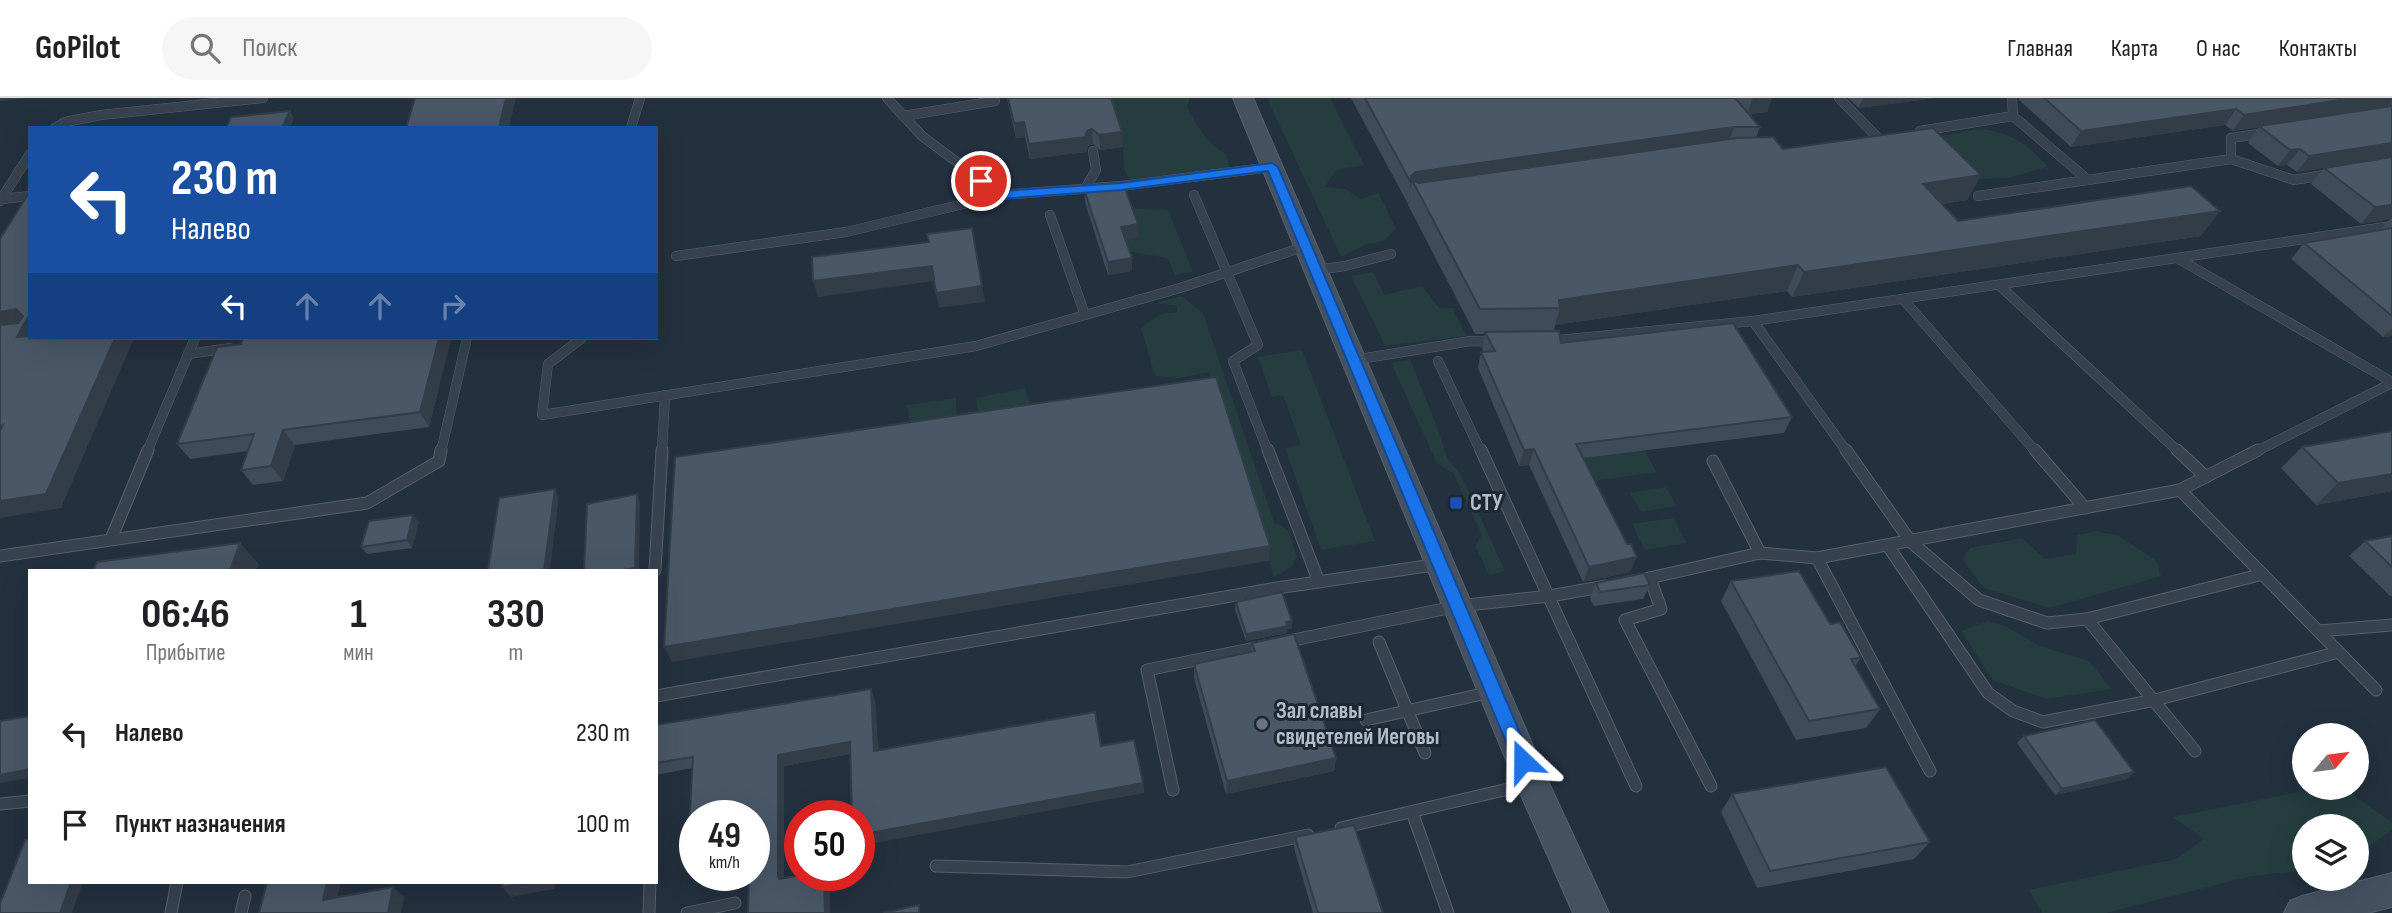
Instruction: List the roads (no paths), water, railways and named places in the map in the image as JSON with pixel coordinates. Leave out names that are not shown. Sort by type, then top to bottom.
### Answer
[{"type":"main road","points":[[1243,98],[1533,784],[1591,913]]},
{"type":"main road","points":[[2301,913],[2363,906],[2392,890]]},
{"type":"lane","points":[[58,126],[65,122],[102,115],[263,98]]},
{"type":"lane","points":[[632,126],[640,98]]},
{"type":"lane","points":[[887,98],[922,136],[1000,195]]},
{"type":"lane","points":[[1839,98],[1878,138]]},
{"type":"lane","points":[[2012,98],[2013,116],[2088,180]]},
{"type":"lane","points":[[2386,98],[2392,102]]},
{"type":"lane","points":[[903,116],[995,101]]},
{"type":"lane","points":[[1905,133],[2013,116]]},
{"type":"lane","points":[[2231,159],[2231,138],[2272,132]]},
{"type":"lane","points":[[1865,140],[1892,135]]},
{"type":"lane","points":[[1085,189],[1096,170],[1093,151]]},
{"type":"lane","points":[[1,200],[28,157]]},
{"type":"lane","points":[[1978,197],[2231,159],[2294,180],[2343,172]]},
{"type":"lane","points":[[676,256],[846,232],[1000,195],[1085,189],[1272,167]]},
{"type":"lane","points":[[1194,195],[1258,345],[1233,361],[1319,582]]},
{"type":"lane","points":[[1,200],[28,196]]},
{"type":"lane","points":[[1050,215],[1085,315]]},
{"type":"lane","points":[[1539,341],[1753,321],[2392,226]]},
{"type":"lane","points":[[579,340],[548,364],[542,415],[976,346],[1227,272],[1310,258],[1345,266],[1391,254]]},
{"type":"lane","points":[[2177,258],[2392,382]]},
{"type":"lane","points":[[2000,285],[2206,477]]},
{"type":"lane","points":[[1903,299],[2085,508]]},
{"type":"lane","points":[[1753,321],[1911,542],[1979,600],[2047,623],[2087,619],[2263,574]]},
{"type":"lane","points":[[111,540],[194,340]]},
{"type":"lane","points":[[0,555],[367,503],[439,460],[467,340]]},
{"type":"lane","points":[[1353,360],[1471,341],[1507,342]]},
{"type":"lane","points":[[188,354],[239,347]]},
{"type":"lane","points":[[1438,361],[1550,596],[1636,786]]},
{"type":"lane","points":[[1173,790],[1147,670],[1458,606],[1550,596],[1650,578],[1760,553],[1817,558],[1888,547],[2180,490],[2392,382]]},
{"type":"lane","points":[[655,569],[665,395]]},
{"type":"lane","points":[[1713,461],[1760,553]]},
{"type":"lane","points":[[2180,490],[2376,690]]},
{"type":"lane","points":[[1888,547],[1988,693],[2013,711],[2043,722],[2155,700],[2339,652]]},
{"type":"lane","points":[[1817,558],[1930,771]]},
{"type":"lane","points":[[658,696],[1319,582],[1440,564]]},
{"type":"lane","points":[[1650,578],[1661,609],[1625,620],[1711,786]]},
{"type":"lane","points":[[2087,619],[2196,751]]},
{"type":"lane","points":[[2319,631],[2392,625]]},
{"type":"lane","points":[[1379,642],[1425,753]]},
{"type":"lane","points":[[1366,720],[1494,691]]},
{"type":"lane","points":[[936,866],[1127,872],[1533,784]]},
{"type":"lane","points":[[2,808],[28,802]]},
{"type":"lane","points":[[1412,812],[1448,913]]},
{"type":"lane","points":[[171,913],[177,884]]},
{"type":"lane","points":[[649,913],[650,884]]},
{"type":"lane","points":[[241,913],[245,896]]},
{"type":"lane","points":[[687,913],[735,903]]},
{"type":"place","name":"СТУ","points":[[1456,503]]},
{"type":"place","name":"Зал славы свидетелей Иеговы","points":[[1262,724]]}]
